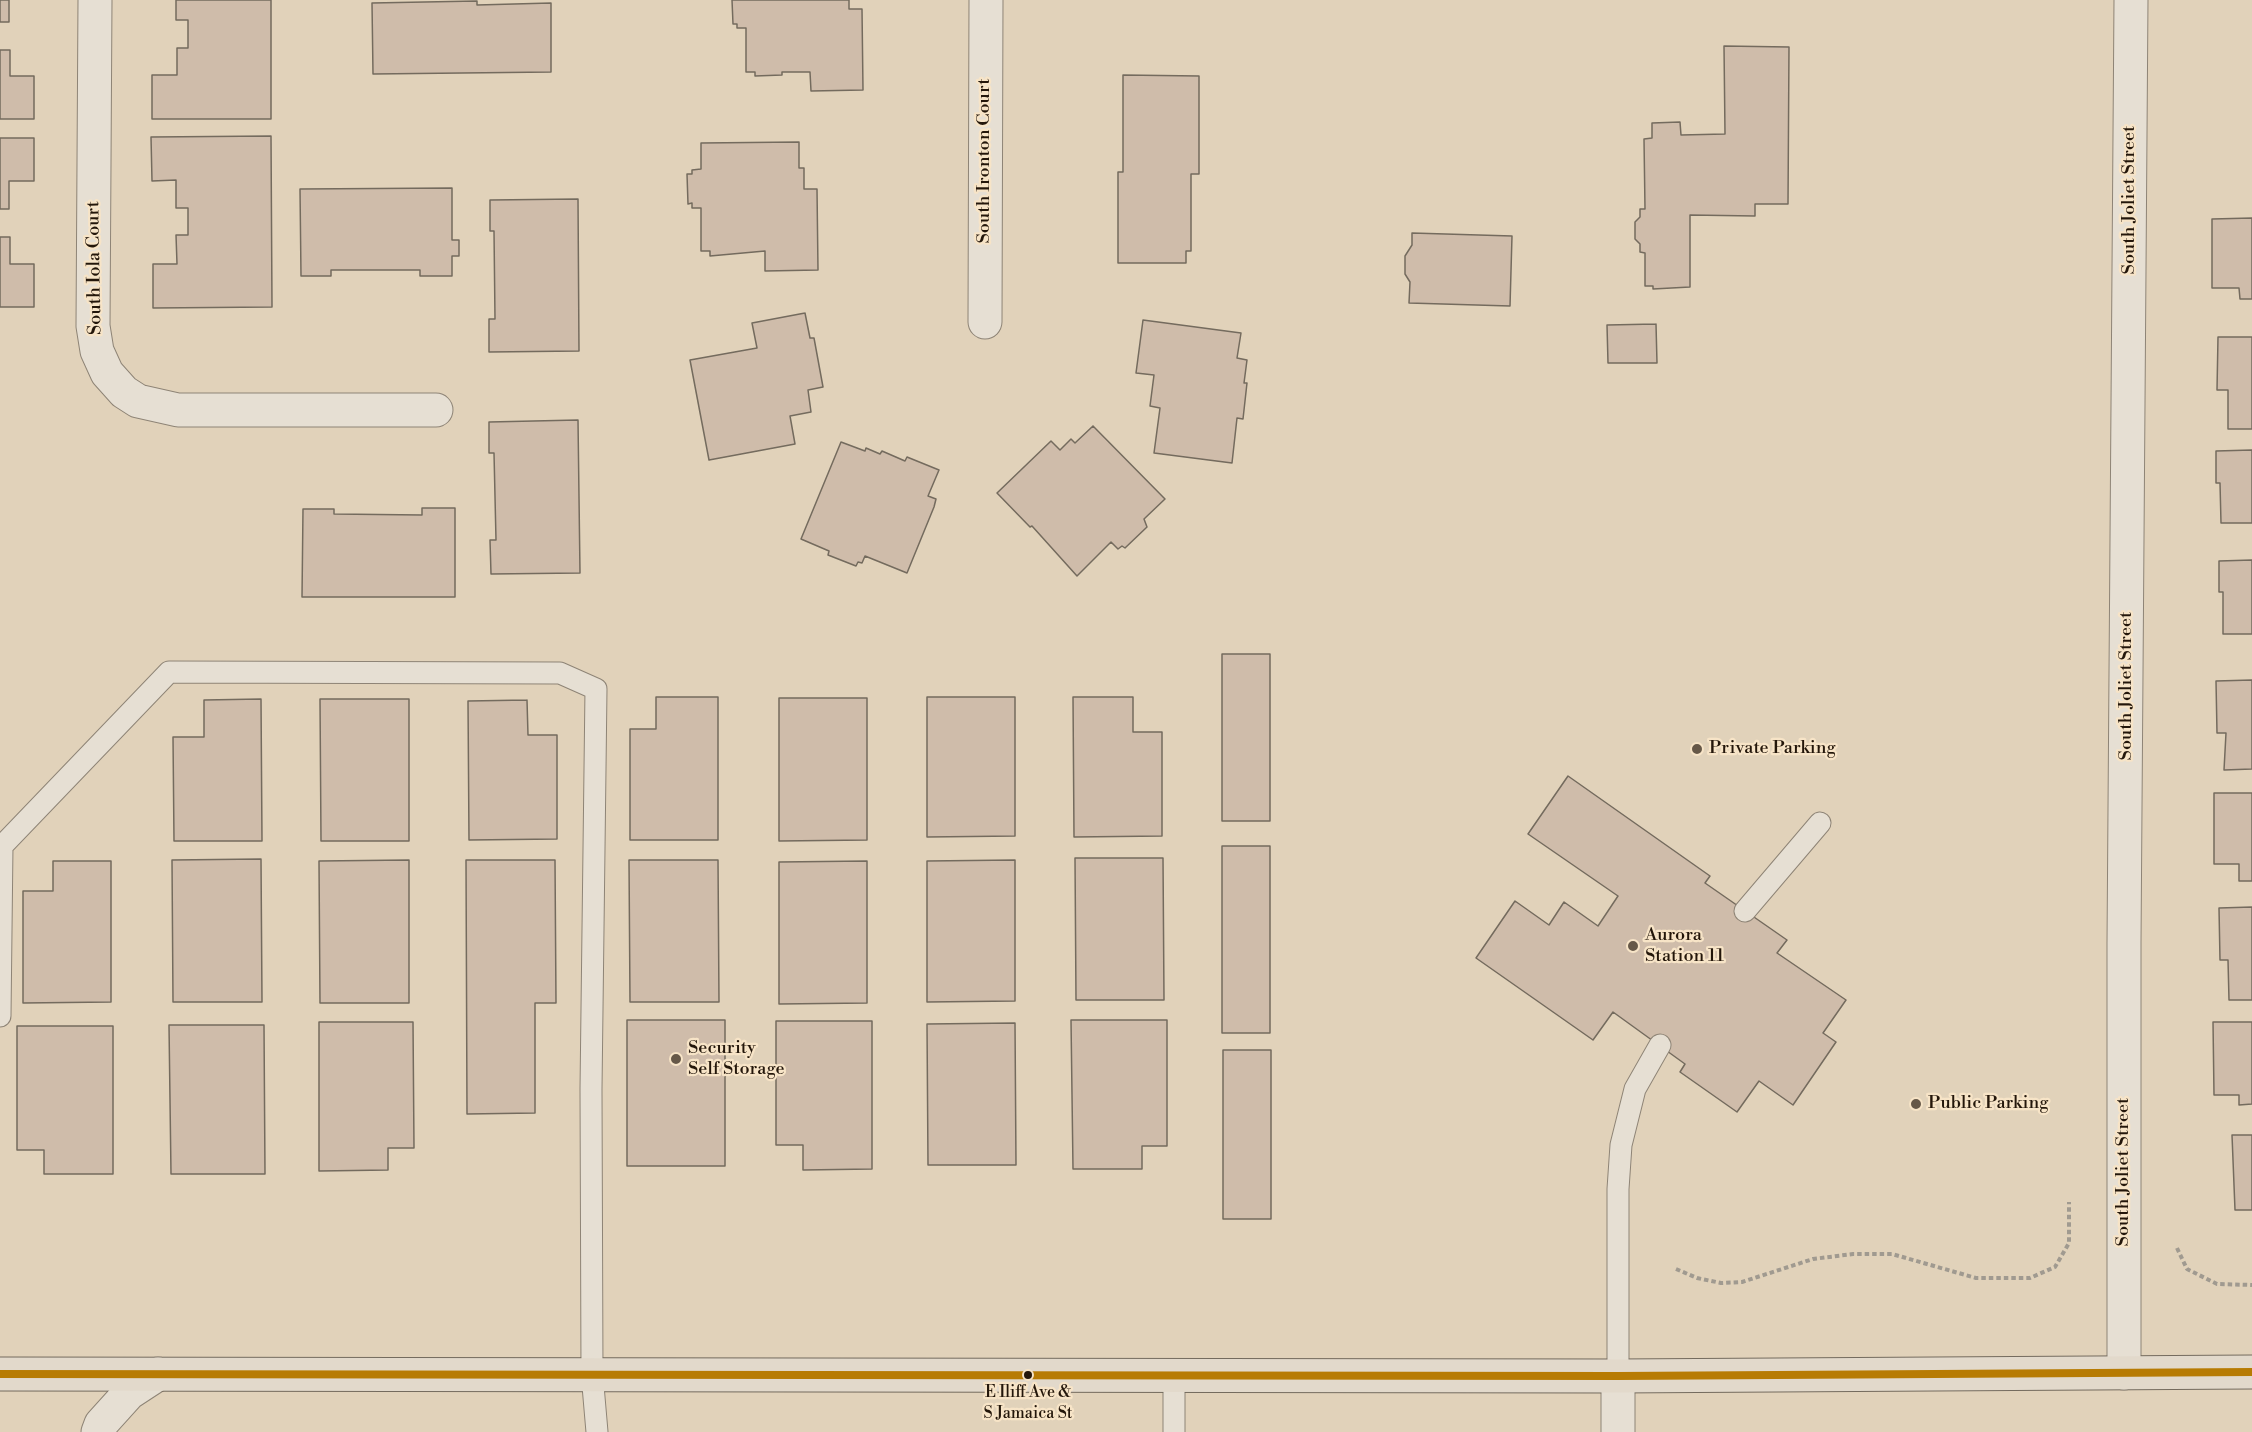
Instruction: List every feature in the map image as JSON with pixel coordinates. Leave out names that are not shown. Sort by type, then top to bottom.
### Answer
[{"type":"main road","points":[[0,1374],[1618,1376],[2252,1372]]},
{"type":"street","name":"South Iola Court","points":[[95,0],[93,326],[97,351],[107,373],[124,392],[138,401],[178,410],[436,410]]},
{"type":"street","name":"South Ironton Court","points":[[985,322],[986,0]]},
{"type":"street","name":"South Joliet Street","points":[[2124,1373],[2124,942],[2131,0]]},
{"type":"street","points":[[98,1432],[101,1424],[129,1394],[158,1374]]},
{"type":"street","points":[[1618,1376],[1618,1432]]},
{"type":"lane","points":[[0,1016],[2,846],[169,672],[560,673],[596,689],[591,1089],[592,1374],[597,1432]]},
{"type":"lane","points":[[1744,910],[1820,823]]},
{"type":"lane","points":[[1618,1376],[1618,1190],[1621,1145],[1635,1089],[1660,1045]]},
{"type":"lane","points":[[1174,1375],[1174,1432]]},
{"type":"path","points":[[1676,1269],[1697,1278],[1721,1283],[1742,1282],[1813,1259],[1853,1254],[1893,1254],[1976,1278],[2030,1278],[2055,1267],[2069,1243],[2069,1202]]},
{"type":"path","points":[[2177,1248],[2187,1269],[2217,1284],[2252,1285]]},
{"type":"building","points":[[0,0],[9,0],[9,22],[0,22]]},
{"type":"building","points":[[176,0],[271,0],[271,119],[152,119],[152,75],[177,75],[177,48],[188,48],[188,20],[176,20]]},
{"type":"building","points":[[732,0],[849,0],[849,9],[862,9],[863,90],[811,91],[810,72],[782,72],[782,75],[755,76],[755,72],[746,72],[746,28],[737,28],[737,24],[733,24]]},
{"type":"building","points":[[477,1],[477,5],[551,3],[551,72],[373,74],[372,3]]},
{"type":"building","points":[[1724,46],[1789,47],[1788,204],[1755,204],[1755,216],[1690,215],[1690,287],[1653,289],[1653,286],[1645,286],[1645,253],[1640,252],[1640,244],[1635,239],[1635,222],[1640,217],[1640,209],[1645,209],[1644,139],[1652,138],[1652,123],[1680,122],[1681,135],[1725,134]]},
{"type":"building","points":[[0,50],[10,50],[10,76],[34,76],[34,119],[0,119]]},
{"type":"building","points":[[1123,75],[1199,76],[1199,174],[1191,174],[1191,251],[1186,251],[1186,263],[1118,263],[1118,172],[1123,172]]},
{"type":"building","points":[[271,136],[272,307],[153,308],[153,264],[177,264],[176,235],[188,235],[188,208],[176,208],[176,180],[152,181],[151,137]]},
{"type":"building","points":[[0,138],[34,138],[34,181],[9,181],[9,209],[0,209]]},
{"type":"building","points":[[799,142],[799,168],[804,168],[804,189],[817,189],[818,270],[765,271],[765,251],[710,256],[710,251],[701,251],[701,208],[692,208],[692,203],[688,204],[687,174],[692,174],[692,170],[701,169],[701,143]]},
{"type":"building","points":[[452,188],[452,240],[459,240],[459,256],[452,256],[452,276],[420,276],[420,270],[331,270],[331,276],[301,276],[300,189]]},
{"type":"building","points":[[578,199],[579,351],[489,352],[489,319],[495,319],[494,231],[490,231],[490,200]]},
{"type":"building","points":[[2252,218],[2252,299],[2240,299],[2239,288],[2212,288],[2212,219]]},
{"type":"building","points":[[1412,233],[1512,236],[1510,306],[1409,303],[1410,282],[1405,274],[1405,256],[1412,245]]},
{"type":"building","points":[[0,237],[10,237],[10,264],[34,264],[34,307],[0,307]]},
{"type":"building","points":[[805,313],[810,338],[814,338],[823,387],[808,390],[811,412],[790,416],[795,444],[709,460],[690,360],[757,348],[752,323]]},
{"type":"building","points":[[1143,320],[1241,333],[1237,358],[1247,360],[1244,383],[1247,383],[1243,419],[1237,418],[1232,463],[1154,453],[1160,408],[1150,406],[1154,375],[1136,373]]},
{"type":"building","points":[[1656,324],[1657,363],[1608,363],[1607,325]]},
{"type":"building","points":[[2218,337],[2252,337],[2252,429],[2228,429],[2228,390],[2217,390]]},
{"type":"building","points":[[578,420],[580,573],[491,574],[490,540],[496,540],[494,453],[489,453],[489,422]]},
{"type":"building","points":[[1093,426],[1165,499],[1144,519],[1147,527],[1125,548],[1122,546],[1118,549],[1111,542],[1077,576],[1032,526],[1030,527],[997,493],[1051,441],[1060,450],[1071,439],[1075,443]]},
{"type":"building","points":[[841,442],[865,451],[866,448],[880,454],[882,451],[905,461],[907,457],[939,470],[928,496],[936,499],[934,507],[907,573],[865,556],[862,563],[858,562],[856,566],[828,555],[829,551],[801,539]]},
{"type":"building","points":[[2252,450],[2252,523],[2221,523],[2220,483],[2216,483],[2216,451]]},
{"type":"building","points":[[422,508],[455,508],[455,597],[302,597],[303,509],[334,509],[334,514],[422,515]]},
{"type":"building","points":[[2252,560],[2252,634],[2223,634],[2223,592],[2219,592],[2219,561]]},
{"type":"building","points":[[1222,654],[1270,654],[1270,821],[1222,821]]},
{"type":"building","points":[[2252,680],[2252,769],[2224,770],[2226,733],[2217,733],[2216,681]]},
{"type":"building","points":[[656,697],[718,697],[718,840],[630,840],[630,729],[656,729]]},
{"type":"building","points":[[927,697],[1015,697],[1015,836],[927,837]]},
{"type":"building","points":[[1073,697],[1133,697],[1133,732],[1162,732],[1162,836],[1074,837]]},
{"type":"building","points":[[779,698],[867,698],[867,840],[779,841]]},
{"type":"building","points":[[261,699],[262,841],[174,841],[173,737],[204,737],[204,700]]},
{"type":"building","points":[[320,699],[409,699],[409,841],[321,841]]},
{"type":"building","points":[[527,700],[528,735],[557,735],[557,839],[469,840],[468,701]]},
{"type":"building","name":"Aurora Station 11","points":[[1568,776],[1710,876],[1705,883],[1787,940],[1777,953],[1846,1000],[1823,1033],[1836,1042],[1793,1105],[1759,1081],[1737,1112],[1680,1072],[1685,1064],[1613,1012],[1593,1040],[1476,958],[1515,901],[1549,925],[1564,902],[1598,926],[1618,896],[1528,834]]},
{"type":"building","points":[[2214,793],[2252,793],[2252,881],[2239,881],[2239,864],[2214,864]]},
{"type":"building","points":[[1222,846],[1270,846],[1270,1033],[1222,1033]]},
{"type":"building","points":[[1075,858],[1163,858],[1164,1000],[1076,1000]]},
{"type":"building","points":[[261,859],[262,1002],[173,1002],[172,860]]},
{"type":"building","points":[[409,860],[409,1003],[320,1003],[319,861]]},
{"type":"building","points":[[466,860],[555,860],[556,1003],[535,1003],[535,1113],[467,1114]]},
{"type":"building","points":[[629,860],[718,860],[719,1002],[630,1002]]},
{"type":"building","points":[[1015,860],[1015,1001],[927,1002],[927,861]]},
{"type":"building","points":[[53,861],[111,861],[111,1002],[23,1003],[23,891],[53,891]]},
{"type":"building","points":[[867,861],[867,1003],[779,1004],[779,862]]},
{"type":"building","points":[[2252,907],[2252,1000],[2229,1000],[2228,960],[2220,960],[2219,908]]},
{"type":"building","name":"Security Self Storage","points":[[627,1020],[725,1020],[725,1166],[627,1166]]},
{"type":"building","points":[[1071,1020],[1167,1020],[1167,1146],[1142,1146],[1142,1169],[1073,1169]]},
{"type":"building","points":[[776,1021],[872,1021],[872,1169],[803,1170],[803,1145],[776,1145]]},
{"type":"building","points":[[319,1022],[413,1022],[414,1148],[388,1148],[388,1170],[319,1171]]},
{"type":"building","points":[[2213,1022],[2252,1022],[2252,1104],[2239,1105],[2239,1095],[2214,1095]]},
{"type":"building","points":[[1015,1023],[1016,1165],[928,1165],[927,1024]]},
{"type":"building","points":[[169,1025],[264,1025],[265,1174],[171,1174]]},
{"type":"building","points":[[17,1026],[113,1026],[113,1174],[44,1174],[44,1150],[17,1150]]},
{"type":"building","points":[[1223,1050],[1271,1050],[1271,1219],[1223,1219]]},
{"type":"building","points":[[2232,1135],[2252,1135],[2252,1210],[2235,1210]]},
{"type":"transit line","points":[[0,1374],[1618,1376],[2252,1372]]},
{"type":"place","name":"Private Parking","points":[[1697,749]]},
{"type":"place","name":"Aurora Station 11","points":[[1633,946]]},
{"type":"place","name":"Security Self Storage","points":[[676,1059]]},
{"type":"place","name":"Public Parking","points":[[1916,1104]]},
{"type":"place","name":"E Iliff Ave & S Jamaica St","points":[[1028,1375]]}]
